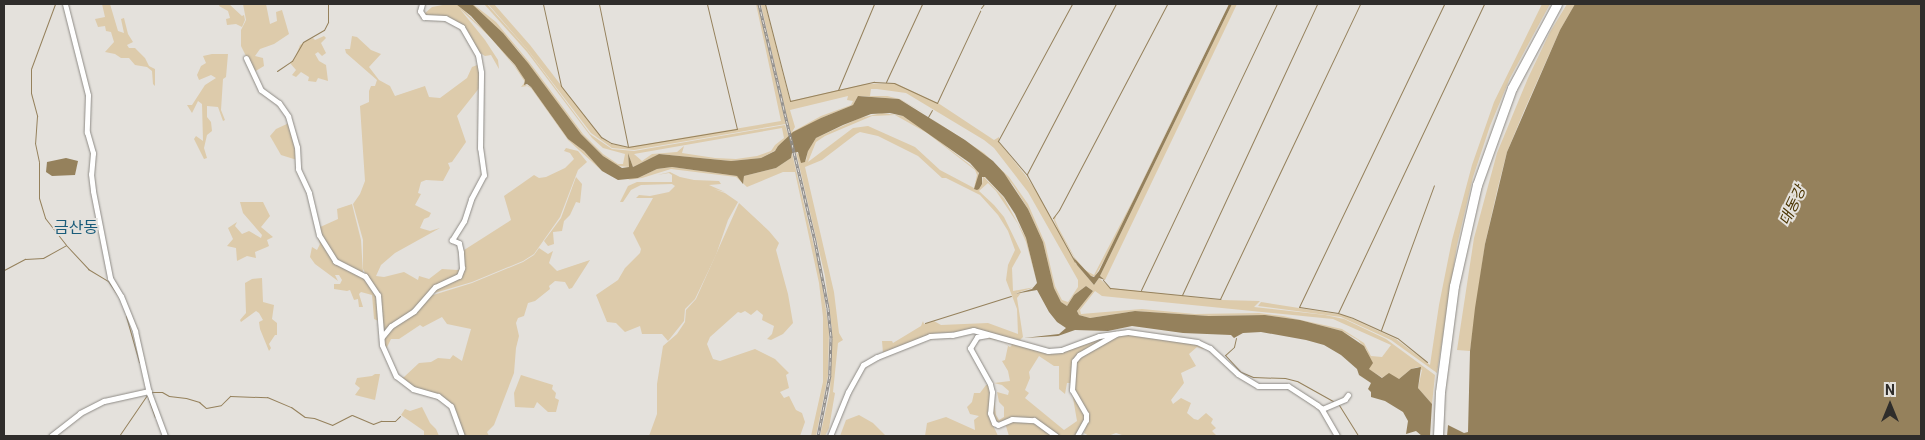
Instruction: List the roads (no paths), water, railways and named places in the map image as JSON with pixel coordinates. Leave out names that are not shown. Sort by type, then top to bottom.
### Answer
[{"type":"highway","points":[[1438,436],[1443,369],[1454,286],[1477,185],[1512,88],[1557,4]]},
{"type":"street","points":[[65,4],[88,95],[88,136],[93,153],[93,191],[110,278],[121,296],[135,331],[149,391],[165,436]]},
{"type":"street","points":[[382,337],[391,326],[414,311],[435,288],[459,276],[462,268],[460,246],[459,243],[452,240],[464,221],[471,199],[484,176],[480,148],[481,72],[478,55],[462,27],[445,18],[424,17],[420,11],[422,4]]},
{"type":"street","points":[[246,58],[261,90],[279,103],[288,116],[297,146],[298,169],[309,193],[322,239],[335,261],[365,276],[376,292],[381,312],[384,351],[398,379],[412,389],[438,396],[451,406],[462,436]]},
{"type":"street","points":[[830,436],[848,392],[863,365],[892,350],[930,336],[972,330],[1019,342],[1034,349],[1055,351],[1090,339],[1116,333],[1137,332],[1204,344],[1246,380],[1258,386],[1284,385],[1291,387],[1322,409],[1337,436]]},
{"type":"street","points":[[1077,436],[1086,420],[1086,414],[1072,390],[1074,361],[1078,354],[1110,339],[1116,333]]},
{"type":"street","points":[[991,336],[977,337],[970,348],[990,384],[992,392],[990,413],[994,424],[998,425],[1012,419],[1034,420],[1056,436]]},
{"type":"street","points":[[51,436],[80,414],[104,400],[149,391]]},
{"type":"street","points":[[1322,409],[1345,399],[1348,395]]},
{"type":"water","points":[[456,4],[473,5],[503,33],[581,134],[603,156],[622,168],[629,167],[628,153],[633,167],[659,154],[731,161],[761,158],[775,151],[793,132],[853,105],[858,96],[899,99],[965,140],[993,161],[1004,173],[1028,209],[1043,242],[1054,288],[1061,302],[1067,306],[1074,295],[1086,286],[1093,291],[1077,311],[1079,315],[1090,318],[1135,311],[1209,316],[1265,315],[1300,320],[1342,331],[1364,346],[1373,363],[1369,369],[1382,378],[1389,373],[1399,379],[1411,369],[1421,367],[1418,388],[1432,404],[1430,436],[1422,436],[1416,431],[1406,434],[1408,421],[1403,412],[1385,401],[1371,397],[1371,392],[1368,389],[1371,383],[1359,375],[1357,369],[1341,355],[1324,345],[1306,340],[1261,332],[1243,333],[1234,338],[1231,335],[1183,333],[1132,326],[1108,331],[1075,330],[1058,336],[1024,338],[1059,334],[1066,328],[1057,322],[1049,312],[1037,290],[1014,294],[1032,289],[1037,283],[1026,238],[1015,214],[1004,197],[985,177],[982,177],[982,184],[979,189],[974,189],[979,173],[970,163],[903,116],[890,113],[871,114],[843,125],[816,138],[808,151],[805,162],[801,163],[798,152],[792,153],[791,158],[776,168],[744,176],[743,184],[737,176],[672,167],[657,169],[638,178],[618,180],[602,171],[584,151],[568,139],[531,87],[527,84],[524,85],[525,80],[515,65],[471,16]]},
{"type":"water","points":[[1229,4],[1232,4],[1100,276],[1105,280],[1099,278],[1094,285],[1077,265],[1073,257],[1091,276],[1094,277],[1099,271]]},
{"type":"water","name":"대동강","points":[[1575,4],[1921,4],[1921,436],[1447,436],[1448,425],[1464,433],[1468,432],[1470,351],[1475,308],[1485,244],[1507,152],[1560,30]]},
{"type":"water","points":[[66,158],[78,161],[75,175],[52,176],[46,172],[47,162]]},
{"type":"waterway","points":[[55,4],[31,69],[31,93],[37,116],[35,143],[39,162],[39,198],[45,218],[66,245],[88,269],[108,281],[117,294]]},
{"type":"waterway","points":[[277,71],[292,61],[303,42],[324,30],[328,22],[328,4]]},
{"type":"waterway","points":[[543,4],[561,86],[601,137],[611,143],[628,147],[737,129],[707,4]]},
{"type":"waterway","points":[[599,4],[628,146]]},
{"type":"waterway","points":[[765,4],[790,101],[838,90]]},
{"type":"waterway","points":[[874,4],[838,90],[874,82],[894,83],[937,103],[980,11]]},
{"type":"waterway","points":[[886,82],[922,4]]},
{"type":"waterway","points":[[981,8],[984,4]]},
{"type":"waterway","points":[[1072,4],[998,141],[1027,175],[1075,262]]},
{"type":"waterway","points":[[1027,174],[1116,4]]},
{"type":"waterway","points":[[1053,218],[1059,210],[1167,4]]},
{"type":"waterway","points":[[1141,290],[1277,4]]},
{"type":"waterway","points":[[1182,295],[1317,4]]},
{"type":"waterway","points":[[1103,280],[1110,288],[1220,299],[1360,4]]},
{"type":"waterway","points":[[1427,362],[1397,338],[1353,318],[1338,313],[1299,307],[1444,4]]},
{"type":"waterway","points":[[1338,313],[1484,4]]},
{"type":"waterway","points":[[928,117],[932,110]]},
{"type":"waterway","points":[[1381,330],[1434,185]]},
{"type":"waterway","points":[[4,270],[25,259],[43,258],[66,245]]},
{"type":"waterway","points":[[925,323],[1011,296]]},
{"type":"waterway","points":[[126,316],[139,362]]},
{"type":"waterway","points":[[1236,338],[1234,347],[1225,355],[1241,372],[1253,377],[1285,378],[1297,381],[1333,401]]},
{"type":"waterway","points":[[151,392],[162,392],[169,396],[186,398],[199,402],[206,408],[221,405],[230,396],[267,397],[291,407],[305,417],[314,418],[332,425],[352,415],[373,424],[381,421],[395,421],[400,416]]},
{"type":"waterway","points":[[119,436],[147,395]]},
{"type":"waterway","points":[[148,397],[155,417]]},
{"type":"waterway","points":[[1339,405],[1358,436]]},
{"type":"railway","points":[[759,4],[815,241],[828,308],[831,338],[830,375],[818,436]]},
{"type":"district","name":"금산동","points":[[76,228]]}]
